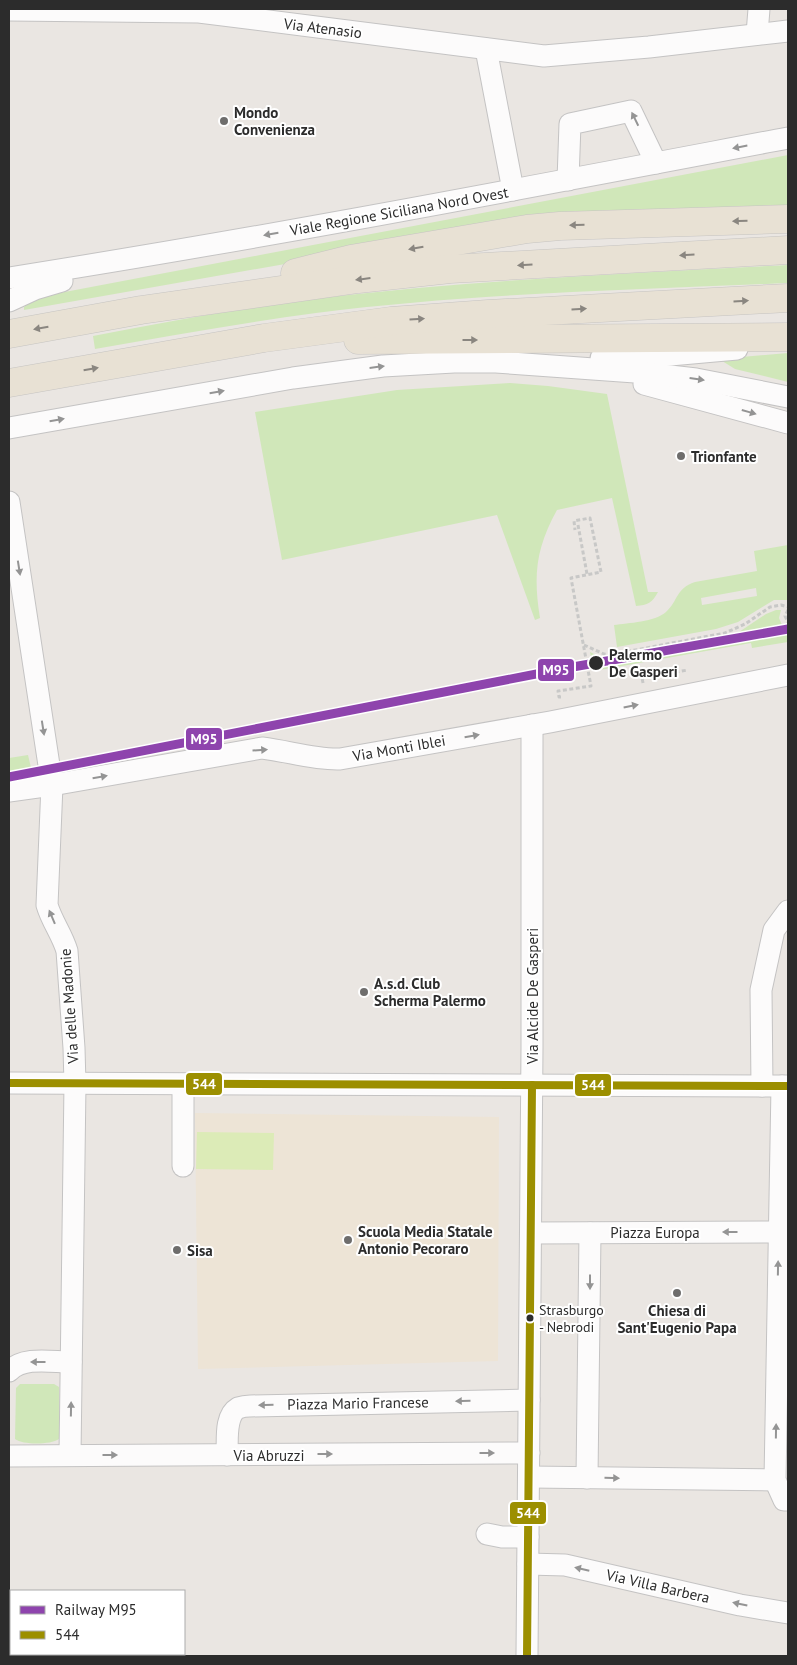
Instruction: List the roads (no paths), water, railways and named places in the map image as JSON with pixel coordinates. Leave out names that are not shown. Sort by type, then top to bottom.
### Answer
[{"type":"main road","points":[[141,310],[351,259],[527,229],[560,226],[788,219]]},
{"type":"main road","points":[[9,334],[141,310],[450,269],[788,250]]},
{"type":"main road","points":[[9,383],[264,338],[401,320],[788,298]]},
{"type":"main road","points":[[264,338],[399,340],[788,337]]},
{"type":"street","points":[[757,34],[759,9]]},
{"type":"street","name":"Via Atenasio","points":[[9,10],[199,12],[544,56],[649,48],[788,31]]},
{"type":"street","points":[[486,49],[513,190]]},
{"type":"street","points":[[568,180],[570,124],[631,111],[656,163]]},
{"type":"street","name":"Viale Regione Siciliana Nord Ovest","points":[[9,278],[146,257],[788,138]]},
{"type":"street","points":[[9,301],[35,289],[146,257]]},
{"type":"street","points":[[9,428],[293,378],[383,366],[670,355],[788,343]]},
{"type":"street","points":[[496,362],[696,378],[788,397]]},
{"type":"street","points":[[565,367],[654,386],[788,423]]},
{"type":"street","name":"Via delle Madonie","points":[[9,502],[52,786],[47,905],[51,918],[63,937],[67,951],[74,1048],[70,1455]]},
{"type":"street","name":"Via Monti Iblei","points":[[9,791],[52,786],[262,748],[327,760],[340,759],[532,725],[788,675]]},
{"type":"street","name":"Via Alcide De Gasperi","points":[[527,1656],[532,1085],[532,725]]},
{"type":"street","points":[[788,911],[774,930],[761,990],[777,1086],[779,1232],[783,1302],[775,1480],[784,1500],[788,1500]]},
{"type":"street","points":[[9,1083],[777,1086]]},
{"type":"street","points":[[183,1085],[183,1166]]},
{"type":"street","name":"Piazza Europa","points":[[531,1233],[779,1232]]},
{"type":"street","points":[[587,1478],[590,1233]]},
{"type":"street","points":[[9,1371],[16,1364],[24,1362],[71,1362]]},
{"type":"street","name":"Piazza Mario Francese","points":[[228,1455],[228,1426],[232,1414],[238,1408],[250,1406],[529,1400]]},
{"type":"street","name":"Via Abruzzi","points":[[9,1456],[529,1453]]},
{"type":"street","points":[[529,1477],[775,1480]]},
{"type":"street","points":[[487,1534],[502,1537],[528,1537]]},
{"type":"street","name":"Via Villa Barbera","points":[[528,1564],[566,1565],[740,1605],[788,1613]]},
{"type":"rail line","name":"M95","points":[[9,777],[567,668],[788,629]]},
{"type":"place","name":"Mondo Convenienza","points":[[224,121]]},
{"type":"place","name":"Trionfante","points":[[681,456]]},
{"type":"place","name":"Palermo De Gasperi","points":[[596,663]]},
{"type":"place","name":"A.s.d. Club Scherma Palermo","points":[[364,992]]},
{"type":"place","name":"Scuola Media Statale Antonio Pecoraro","points":[[348,1240]]},
{"type":"place","name":"Sisa","points":[[177,1250]]},
{"type":"place","name":"Chiesa di Sant'Eugenio Papa","points":[[677,1293]]},
{"type":"place","name":"Strasburgo - Nebrodi","points":[[530,1318]]}]
